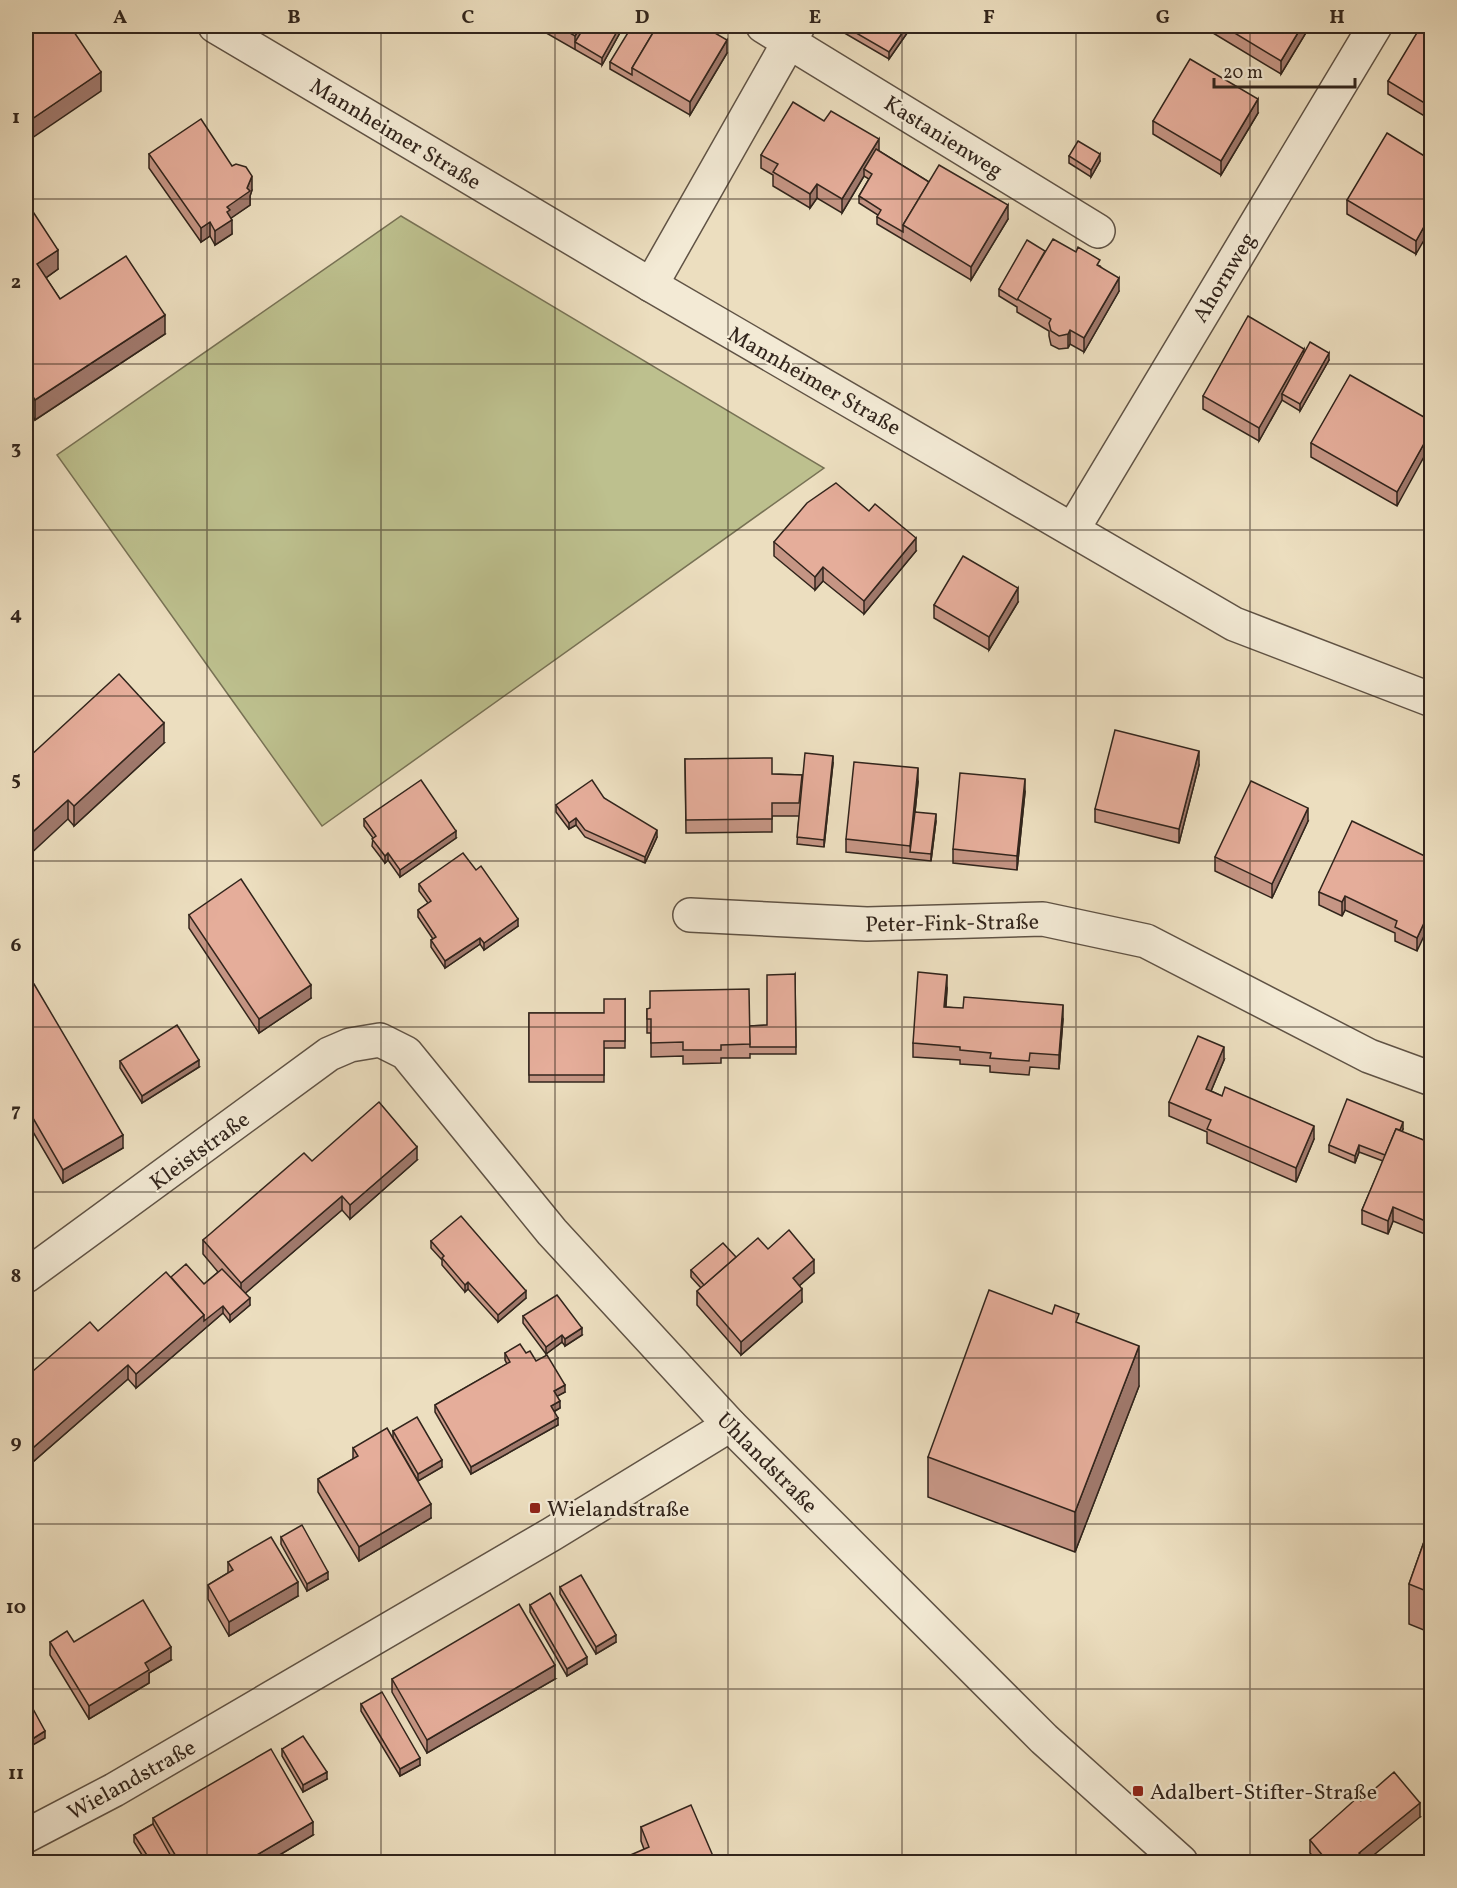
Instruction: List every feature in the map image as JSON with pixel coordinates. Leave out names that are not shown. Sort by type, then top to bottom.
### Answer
[{"type":"street","name":"Mannheimer Straße","points":[[215,26],[651,285],[1234,624],[1431,700]]},
{"type":"street","name":"Ahornweg","points":[[1073,529],[1375,26]]},
{"type":"street","name":"Kastanienweg","points":[[651,285],[784,31],[1098,231]]},
{"type":"street","name":"Peter-Fink-Straße","points":[[690,915],[867,924],[1043,919],[1146,941],[1369,1056],[1431,1079]]},
{"type":"street","name":"Kleiststraße","points":[[26,1276],[329,1054],[350,1045],[380,1040]]},
{"type":"street","name":"Uhlandstraße","points":[[380,1040],[406,1053],[426,1074],[552,1232],[730,1425],[1044,1739],[1181,1863]]},
{"type":"street","name":"Wielandstraße","points":[[26,1836],[114,1790],[552,1534],[730,1425]]},
{"type":"green space","points":[[401,216],[824,468],[322,826],[57,455]]},
{"type":"building","points":[[26,26],[70,26],[101,72],[26,123]]},
{"type":"building","points":[[558,26],[581,26],[575,36]]},
{"type":"building","points":[[585,26],[620,26],[602,58],[575,42]]},
{"type":"building","points":[[632,26],[657,26],[632,68],[632,75],[610,62]]},
{"type":"building","points":[[657,26],[703,26],[727,40],[690,102],[632,68]]},
{"type":"building","points":[[844,26],[907,26],[889,52]]},
{"type":"building","points":[[1223,26],[1302,26],[1281,61]]},
{"type":"building","points":[[1421,26],[1431,26],[1431,107],[1388,81]]},
{"type":"building","points":[[1190,59],[1258,99],[1221,161],[1153,121]]},
{"type":"building","points":[[793,102],[824,121],[831,111],[879,139],[842,199],[817,184],[810,194],[773,172],[778,164],[761,155]]},
{"type":"building","points":[[201,119],[232,166],[236,164],[246,167],[252,176],[247,188],[250,191],[227,207],[232,220],[215,231],[210,222],[201,228],[149,154]]},
{"type":"building","points":[[1387,133],[1431,160],[1431,214],[1416,241],[1347,200]]},
{"type":"building","points":[[1078,141],[1100,154],[1091,170],[1069,156]]},
{"type":"building","points":[[876,149],[929,182],[903,225],[903,232],[877,217],[881,210],[859,196],[872,174],[864,169]]},
{"type":"building","points":[[939,165],[1008,205],[971,267],[903,225]]},
{"type":"building","points":[[26,201],[58,250],[37,264],[60,299],[126,256],[165,315],[35,400],[26,385]]},
{"type":"building","points":[[1053,239],[1076,252],[1078,247],[1100,260],[1097,265],[1119,278],[1084,338],[1070,330],[1068,334],[1059,336],[1051,331],[1049,323],[1051,319],[1017,299]]},
{"type":"building","points":[[1027,240],[1045,251],[1017,300],[999,289]]},
{"type":"building","points":[[1248,316],[1304,349],[1259,428],[1203,396]]},
{"type":"building","points":[[1310,342],[1329,353],[1300,404],[1282,394]]},
{"type":"building","points":[[1350,375],[1431,421],[1431,431],[1397,492],[1311,443]]},
{"type":"building","points":[[836,483],[869,511],[875,504],[916,538],[864,601],[823,567],[815,577],[774,542],[807,503]]},
{"type":"building","points":[[963,556],[1018,588],[989,637],[934,605]]},
{"type":"building","points":[[119,674],[164,723],[74,806],[68,800],[26,838],[26,754],[29,757]]},
{"type":"building","points":[[1115,730],[1199,751],[1179,829],[1095,809]]},
{"type":"building","points":[[805,753],[833,756],[824,840],[797,837]]},
{"type":"building","points":[[772,758],[772,774],[802,775],[799,803],[772,803],[772,819],[686,820],[685,759]]},
{"type":"building","points":[[854,762],[918,768],[910,846],[846,839]]},
{"type":"building","points":[[960,773],[1025,779],[1017,856],[953,849]]},
{"type":"building","points":[[421,780],[456,831],[400,870],[388,853],[385,856],[372,839],[376,836],[364,819]]},
{"type":"building","points":[[592,780],[604,798],[657,830],[645,857],[585,830],[576,818],[569,823],[556,805]]},
{"type":"building","points":[[1251,781],[1308,808],[1272,884],[1215,857]]},
{"type":"building","points":[[915,812],[936,814],[931,854],[910,852]]},
{"type":"building","points":[[1352,821],[1431,859],[1431,908],[1417,938],[1395,927],[1397,921],[1345,896],[1342,902],[1319,892]]},
{"type":"building","points":[[463,853],[476,870],[481,866],[518,919],[484,943],[480,938],[445,961],[431,940],[436,937],[418,910],[431,901],[419,884]]},
{"type":"building","points":[[241,879],[311,985],[259,1019],[189,915]]},
{"type":"building","points":[[918,972],[947,975],[944,1007],[963,1008],[964,997],[1063,1005],[1059,1055],[1030,1053],[1029,1061],[990,1058],[991,1053],[960,1050],[960,1047],[913,1043]]},
{"type":"building","points":[[795,974],[796,1047],[750,1047],[749,1026],[767,1025],[767,975]]},
{"type":"building","points":[[34,984],[123,1135],[63,1170],[26,1106],[26,989]]},
{"type":"building","points":[[749,989],[750,1044],[721,1045],[721,1050],[683,1050],[683,1042],[651,1043],[651,1019],[647,1019],[647,1009],[650,1008],[650,991]]},
{"type":"building","points":[[604,999],[625,999],[625,1041],[604,1041],[604,1075],[529,1075],[529,1013],[604,1013]]},
{"type":"building","points":[[177,1025],[199,1060],[142,1096],[120,1061]]},
{"type":"building","points":[[1198,1036],[1224,1047],[1206,1089],[1222,1096],[1225,1087],[1314,1126],[1296,1168],[1207,1129],[1211,1120],[1169,1102]]},
{"type":"building","points":[[1347,1099],[1403,1122],[1400,1130],[1396,1129],[1385,1155],[1359,1145],[1355,1156],[1329,1145]]},
{"type":"building","points":[[379,1102],[417,1147],[350,1205],[342,1196],[241,1283],[203,1240],[304,1153],[312,1161]]},
{"type":"building","points":[[1396,1129],[1431,1143],[1431,1238],[1425,1236],[1430,1223],[1393,1207],[1388,1221],[1362,1210]]},
{"type":"building","points":[[461,1216],[526,1291],[498,1315],[468,1282],[465,1285],[431,1241]]},
{"type":"building","points":[[789,1230],[814,1260],[793,1278],[802,1289],[741,1342],[697,1291],[758,1238],[768,1249]]},
{"type":"building","points":[[723,1243],[736,1257],[704,1285],[691,1270]]},
{"type":"building","points":[[186,1264],[204,1284],[222,1269],[250,1298],[230,1315],[223,1306],[204,1321],[204,1315],[171,1277]]},
{"type":"building","points":[[166,1272],[204,1315],[136,1374],[128,1365],[27,1453],[26,1377],[90,1322],[98,1331]]},
{"type":"building","points":[[989,1290],[1052,1314],[1055,1305],[1079,1314],[1076,1322],[1139,1346],[1075,1512],[928,1457]]},
{"type":"building","points":[[557,1295],[582,1328],[565,1339],[562,1335],[546,1347],[523,1316]]},
{"type":"building","points":[[520,1344],[526,1353],[530,1351],[536,1361],[547,1355],[565,1385],[554,1391],[560,1401],[551,1406],[558,1418],[471,1467],[435,1405],[510,1362],[505,1353]]},
{"type":"building","points":[[417,1417],[442,1460],[418,1474],[393,1431]]},
{"type":"building","points":[[387,1428],[431,1504],[359,1547],[318,1479],[358,1456],[353,1448]]},
{"type":"building","points":[[1431,1522],[1431,1593],[1409,1584]]},
{"type":"building","points":[[302,1525],[328,1572],[307,1584],[281,1537]]},
{"type":"building","points":[[271,1537],[298,1582],[229,1622],[208,1585],[233,1570],[228,1562]]},
{"type":"building","points":[[581,1575],[616,1635],[596,1647],[560,1587]]},
{"type":"building","points":[[550,1593],[587,1657],[567,1669],[530,1605]]},
{"type":"building","points":[[143,1600],[171,1647],[145,1663],[149,1670],[89,1706],[50,1642],[67,1631],[74,1642]]},
{"type":"building","points":[[519,1604],[555,1665],[427,1740],[392,1679]]},
{"type":"building","points":[[382,1692],[420,1758],[400,1769],[361,1704]]},
{"type":"building","points":[[26,1696],[45,1731],[26,1743]]},
{"type":"building","points":[[303,1736],[327,1772],[303,1785],[282,1749]]},
{"type":"building","points":[[271,1749],[313,1822],[243,1863],[232,1861],[231,1863],[180,1863],[153,1818]]},
{"type":"building","points":[[1394,1772],[1420,1803],[1359,1853],[1368,1863],[1315,1863],[1323,1856],[1310,1840],[1358,1797],[1361,1801]]},
{"type":"building","points":[[691,1805],[716,1863],[612,1863],[649,1847],[641,1827]]},
{"type":"building","points":[[153,1824],[173,1860],[168,1863],[152,1863],[134,1835]]},
{"type":"place","name":"Wielandstraße","points":[[535,1508]]},
{"type":"place","name":"Adalbert-Stifter-Straße","points":[[1138,1791]]}]
